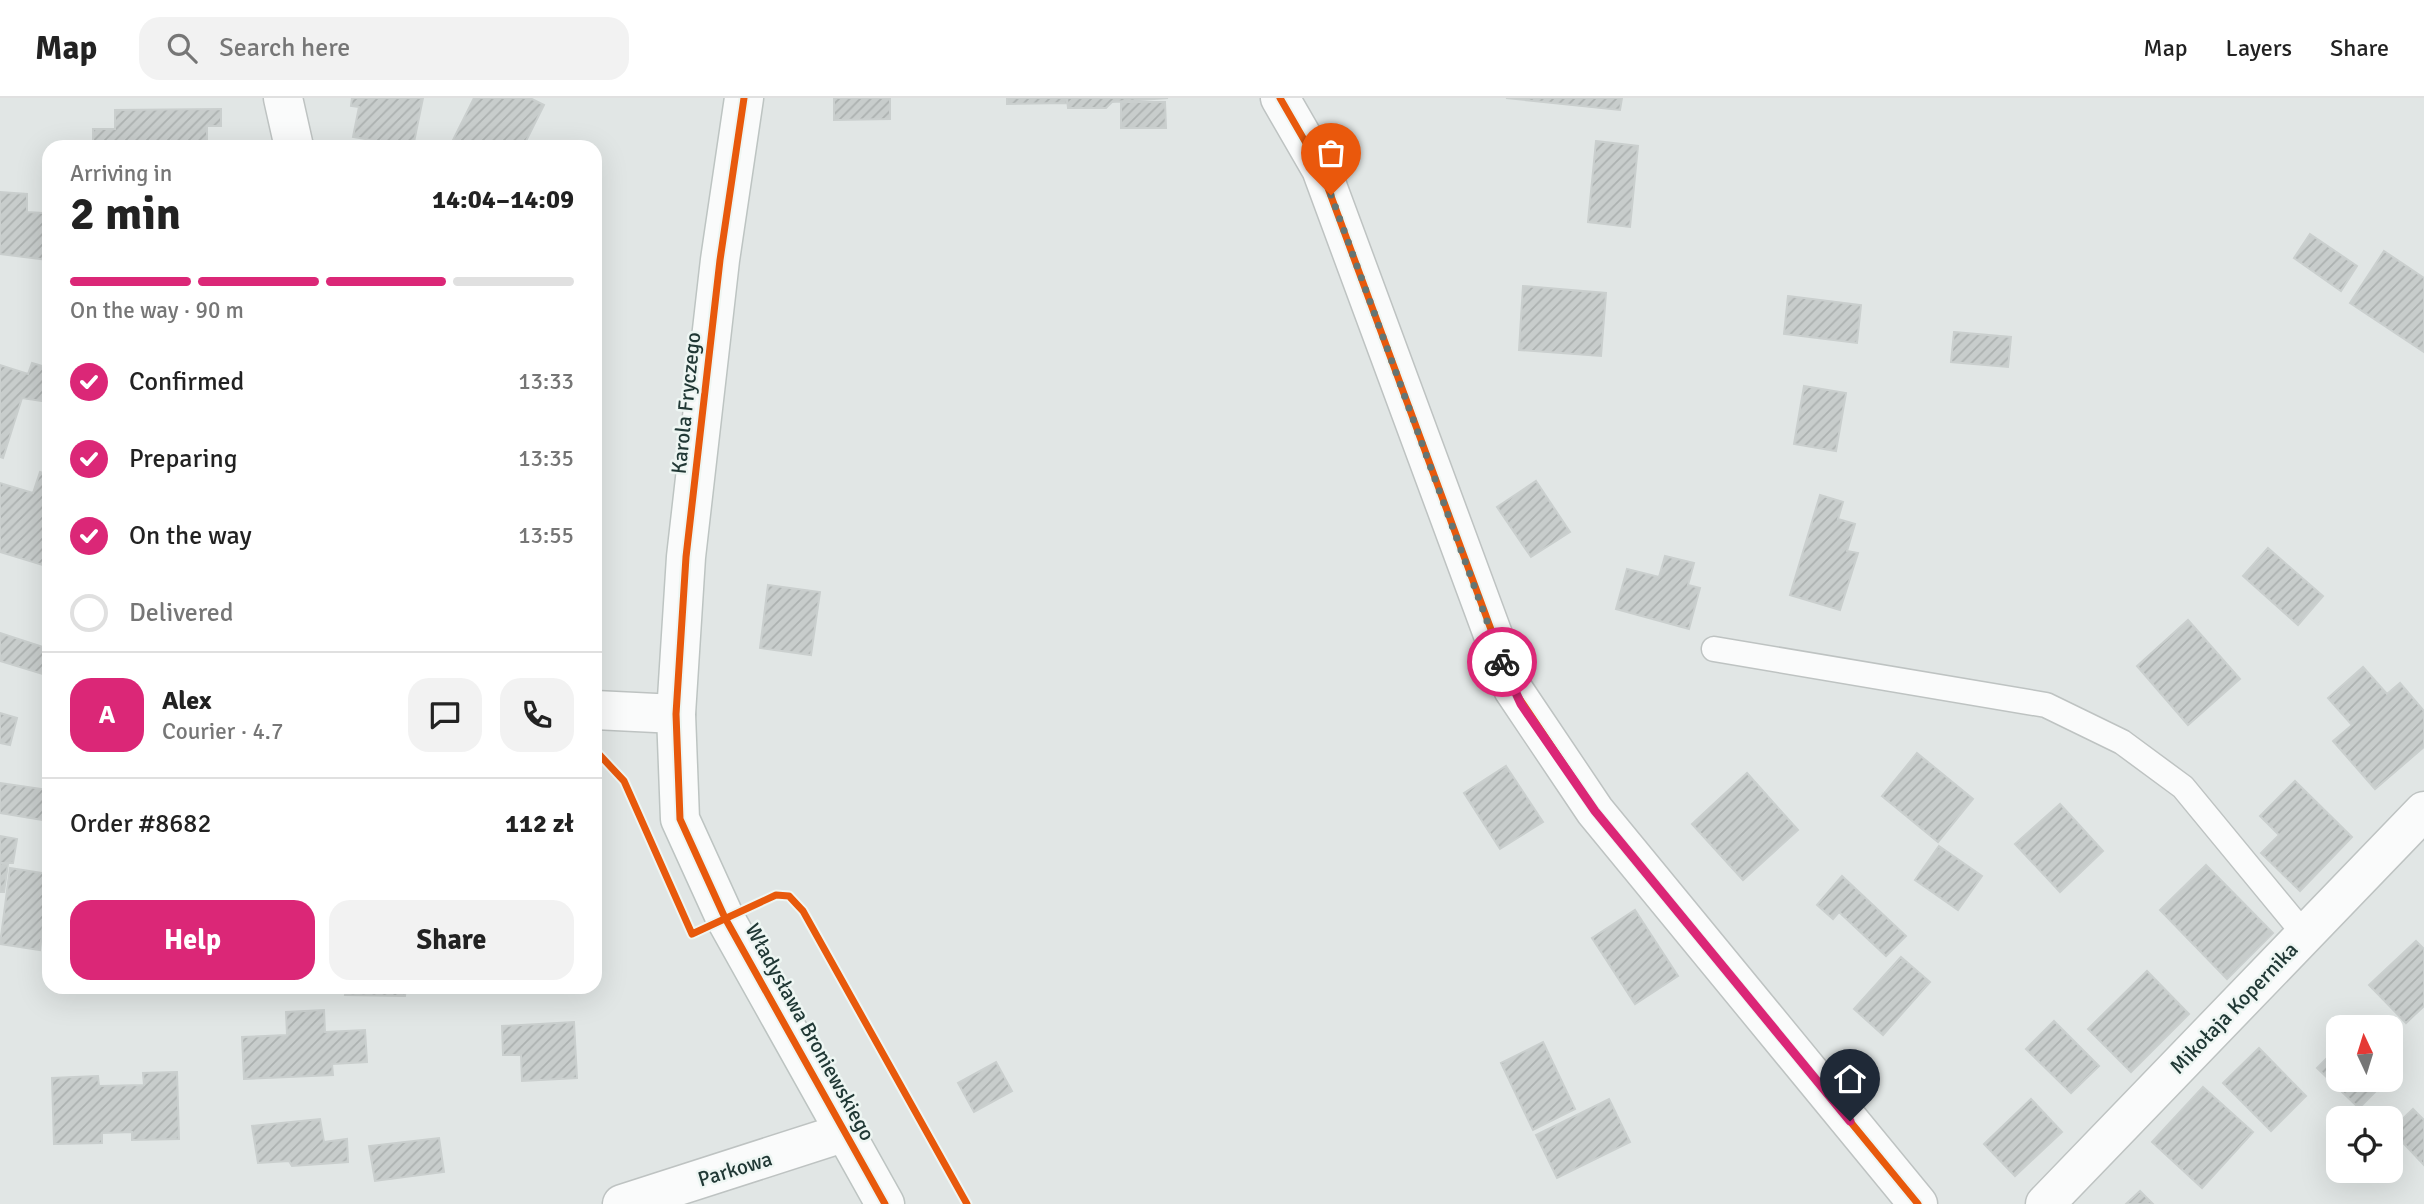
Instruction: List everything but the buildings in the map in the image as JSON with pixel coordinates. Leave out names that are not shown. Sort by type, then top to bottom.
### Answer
[{"type":"street","points":[[283,98],[292,140]]},
{"type":"street","name":"Karola Fryczego","points":[[676,714],[689,530],[720,260],[744,98]]},
{"type":"street","points":[[1280,98],[1321,169],[1484,615],[1521,704],[1595,811],[1918,1204]]},
{"type":"street","points":[[602,710],[676,714]]},
{"type":"street","name":"Władysława Broniewskiego","points":[[676,714],[680,819],[725,918],[885,1204]]},
{"type":"street","name":"Mikołaja Kopernika","points":[[2045,1204],[2424,811]]},
{"type":"street","name":"Parkowa","points":[[622,1204],[846,1132]]},
{"type":"lane","points":[[1714,649],[2046,705],[2122,741],[2183,787],[2305,935]]},
{"type":"cycle path","points":[[744,98],[720,260],[686,557],[676,714],[680,819],[725,918],[885,1204]]},
{"type":"cycle path","points":[[1280,98],[1321,169],[1513,689],[1595,811],[1918,1204]]},
{"type":"cycle path","points":[[602,757],[624,781],[692,934],[776,895],[789,896],[803,911],[967,1204]]},
{"type":"way so far","points":[[1331,195],[1502,662]]},
{"type":"route","points":[[1502,662],[1521,704],[1595,811],[1850,1121]]}]
